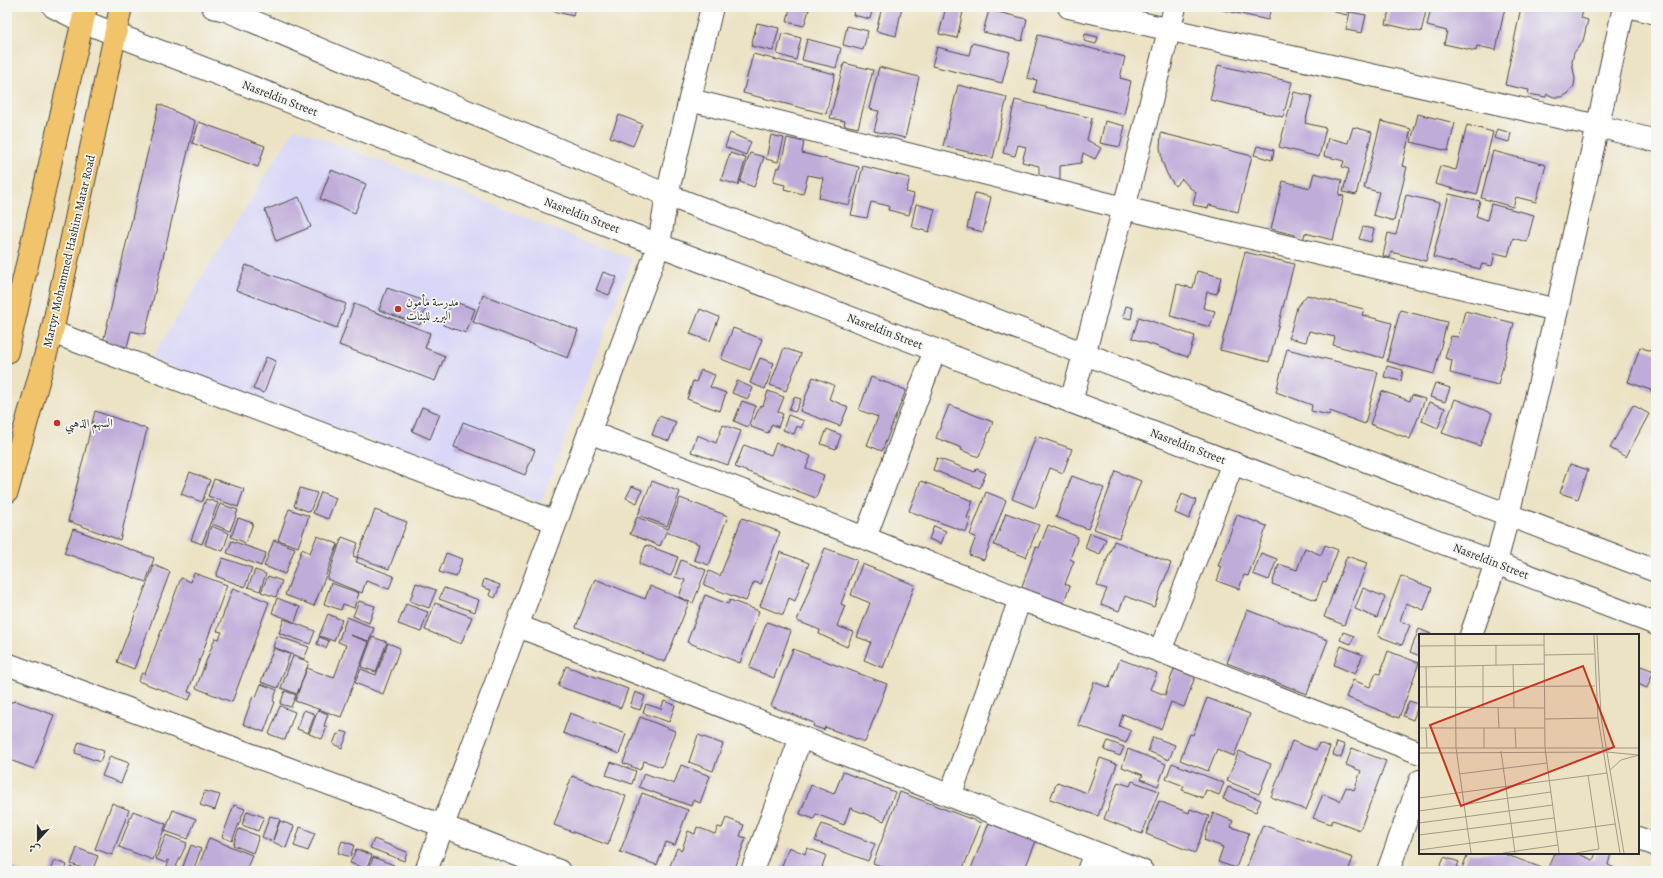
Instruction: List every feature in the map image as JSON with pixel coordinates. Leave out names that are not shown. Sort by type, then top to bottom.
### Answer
[{"type":"main road","name":"Martyr Mohammed Hashim Matar Road","points":[[7,492],[52,332],[122,7]]},
{"type":"main road","points":[[7,352],[85,14]]},
{"type":"street","name":"Nasreldin Street","points":[[54,7],[85,14],[116,34],[659,245],[1656,624]]},
{"type":"street","points":[[213,7],[667,195],[1656,571]]},
{"type":"street","points":[[426,871],[659,245],[667,195],[712,7]]},
{"type":"street","points":[[1069,7],[1169,31],[1656,140]]},
{"type":"street","points":[[1071,402],[1124,208],[1175,7]]},
{"type":"street","points":[[1471,634],[1496,563],[1508,515],[1557,310],[1624,7]]},
{"type":"street","points":[[1632,7],[1656,12]]},
{"type":"street","points":[[690,100],[1124,208],[1557,310]]},
{"type":"street","points":[[52,332],[556,522]]},
{"type":"street","points":[[865,538],[935,350]]},
{"type":"street","points":[[590,432],[1020,599],[1160,651],[1419,753]]},
{"type":"street","points":[[1160,651],[1233,463]]},
{"type":"street","points":[[950,796],[1020,599]]},
{"type":"street","points":[[518,626],[950,796],[1091,862],[1142,871]]},
{"type":"street","points":[[7,664],[443,826],[558,871]]},
{"type":"street","points":[[752,871],[801,737]]},
{"type":"street","points":[[1388,871],[1419,784]]},
{"type":"street","points":[[1639,838],[1656,845]]},
{"type":"shaded area","name":"مدرسة مأمون البرير للبنات","points":[[295,128],[632,259],[541,503],[151,359]]},
{"type":"building","points":[[550,7],[575,7],[573,16],[549,10]]},
{"type":"building","points":[[790,7],[809,10],[804,26],[787,22]]},
{"type":"building","points":[[855,7],[873,7],[870,19],[853,15]]},
{"type":"building","points":[[877,7],[902,7],[896,36],[876,31],[881,11],[876,9]]},
{"type":"building","points":[[946,7],[964,7],[957,38],[939,34]]},
{"type":"building","points":[[1209,7],[1271,7],[1268,20]]},
{"type":"building","points":[[1335,7],[1348,7],[1347,15],[1334,12]]},
{"type":"building","points":[[1390,7],[1427,7],[1421,32],[1386,24]]},
{"type":"building","points":[[1431,7],[1505,7],[1496,50],[1477,46],[1476,51],[1444,44],[1447,31],[1427,26]]},
{"type":"building","points":[[1521,7],[1564,7],[1583,11],[1581,18],[1588,20],[1583,41],[1574,53],[1572,62],[1575,79],[1574,86],[1569,93],[1562,97],[1554,97],[1547,94],[1546,97],[1528,94],[1529,90],[1505,85]]},
{"type":"building","points":[[989,10],[1027,19],[1022,41],[983,32]]},
{"type":"building","points":[[1350,12],[1366,15],[1362,33],[1346,30]]},
{"type":"building","points":[[757,23],[779,28],[773,51],[751,46]]},
{"type":"building","points":[[847,26],[868,31],[863,50],[843,45]]},
{"type":"building","points":[[782,33],[801,38],[796,60],[777,54]]},
{"type":"building","points":[[1085,34],[1098,37],[1096,44],[1084,41]]},
{"type":"building","points":[[1038,35],[1125,57],[1120,78],[1131,81],[1124,114],[1034,92],[1037,80],[1027,78]]},
{"type":"building","points":[[807,39],[841,48],[836,68],[802,60]]},
{"type":"building","points":[[972,43],[1010,52],[1002,83],[932,66],[937,47],[969,55]]},
{"type":"building","points":[[753,54],[835,74],[826,114],[743,93]]},
{"type":"building","points":[[844,63],[873,70],[858,128],[844,125],[845,121],[830,118]]},
{"type":"building","points":[[1218,65],[1292,82],[1283,117],[1210,100]]},
{"type":"building","points":[[879,67],[919,77],[905,138],[874,131],[879,111],[869,109]]},
{"type":"building","points":[[958,85],[1007,97],[993,158],[943,146]]},
{"type":"building","points":[[1294,92],[1312,96],[1305,123],[1326,128],[1319,157],[1279,147]]},
{"type":"building","points":[[1015,100],[1092,118],[1087,140],[1101,148],[1095,159],[1083,153],[1081,163],[1060,166],[1060,180],[1039,179],[1039,166],[1022,162],[1026,147],[1018,145],[1015,156],[1003,153]]},
{"type":"building","points":[[159,104],[195,121],[145,334],[131,331],[127,347],[103,342]]},
{"type":"building","points":[[1418,114],[1455,123],[1448,151],[1411,142]]},
{"type":"building","points":[[619,115],[642,124],[633,146],[610,137]]},
{"type":"building","points":[[1105,121],[1125,126],[1120,147],[1100,143]]},
{"type":"building","points":[[1381,121],[1411,129],[1402,166],[1407,167],[1394,221],[1373,215],[1379,192],[1364,188]]},
{"type":"building","points":[[199,122],[265,146],[258,167],[192,143]]},
{"type":"building","points":[[1467,125],[1493,132],[1477,195],[1435,184],[1440,166],[1456,170]]},
{"type":"building","points":[[1353,127],[1372,132],[1356,195],[1343,192],[1349,169],[1342,167],[1344,161],[1324,156],[1328,138],[1348,143]]},
{"type":"building","points":[[1497,129],[1511,133],[1509,142],[1494,138]]},
{"type":"building","points":[[730,133],[751,142],[746,155],[725,147]]},
{"type":"building","points":[[1161,133],[1252,156],[1238,212],[1209,205],[1208,208],[1193,205],[1196,192],[1182,179],[1175,186],[1167,174],[1162,161],[1160,147]]},
{"type":"building","points":[[771,135],[784,138],[778,162],[766,159]]},
{"type":"building","points":[[787,138],[804,142],[802,153],[859,167],[849,205],[819,198],[823,178],[808,175],[803,194],[784,189],[785,185],[773,182],[777,167],[780,168]]},
{"type":"building","points":[[1257,146],[1274,150],[1272,160],[1254,155]]},
{"type":"building","points":[[1493,151],[1546,165],[1536,202],[1516,197],[1513,207],[1481,198]]},
{"type":"building","points":[[730,153],[746,158],[738,185],[721,180]]},
{"type":"building","points":[[750,153],[764,157],[754,187],[740,182]]},
{"type":"building","points":[[863,166],[910,178],[906,192],[914,194],[909,215],[888,210],[889,206],[871,202],[867,218],[851,215]]},
{"type":"building","points":[[331,170],[366,184],[355,213],[320,199]]},
{"type":"building","points":[[1314,173],[1342,180],[1339,195],[1344,196],[1333,240],[1305,233],[1303,241],[1294,238],[1295,235],[1271,229],[1283,181],[1310,188]]},
{"type":"building","points":[[975,193],[991,197],[983,232],[967,228]]},
{"type":"building","points":[[1449,194],[1480,201],[1476,216],[1487,220],[1491,204],[1534,215],[1527,242],[1513,238],[1508,256],[1495,253],[1492,266],[1482,264],[1480,269],[1433,257]]},
{"type":"building","points":[[1406,195],[1440,203],[1426,261],[1391,252],[1390,258],[1383,256],[1388,233],[1396,235]]},
{"type":"building","points":[[299,197],[311,227],[276,241],[265,210]]},
{"type":"building","points":[[916,204],[935,209],[929,232],[911,227]]},
{"type":"building","points":[[1363,227],[1374,229],[1371,242],[1359,239]]},
{"type":"building","points":[[1245,252],[1294,264],[1269,362],[1220,350]]},
{"type":"building","points":[[246,265],[346,304],[337,328],[236,290]]},
{"type":"building","points":[[1197,271],[1221,277],[1217,294],[1207,292],[1203,308],[1215,311],[1210,327],[1170,316],[1177,284],[1193,288]]},
{"type":"building","points":[[603,272],[617,277],[609,295],[596,290]]},
{"type":"building","points":[[387,288],[428,302],[420,325],[379,310]]},
{"type":"building","points":[[483,295],[578,330],[568,358],[473,322]]},
{"type":"building","points":[[1307,295],[1364,309],[1362,315],[1392,323],[1383,358],[1333,345],[1335,337],[1309,331],[1306,342],[1289,338],[1297,307]]},
{"type":"building","points":[[452,301],[475,309],[466,333],[443,325]]},
{"type":"building","points":[[354,304],[430,333],[425,348],[445,356],[435,381],[339,345]]},
{"type":"building","points":[[1126,306],[1133,308],[1131,319],[1123,317]]},
{"type":"building","points":[[700,309],[719,317],[710,341],[690,334]]},
{"type":"building","points":[[1400,310],[1447,322],[1434,374],[1387,361]]},
{"type":"building","points":[[1465,311],[1514,323],[1498,385],[1450,373],[1452,360],[1445,358],[1451,336],[1458,337]]},
{"type":"building","points":[[1139,317],[1195,336],[1188,357],[1132,338]]},
{"type":"building","points":[[733,328],[762,339],[750,370],[721,359]]},
{"type":"building","points":[[1640,347],[1656,353],[1656,392],[1628,382]]},
{"type":"building","points":[[784,348],[801,354],[786,391],[770,385]]},
{"type":"building","points":[[1287,349],[1378,372],[1365,424],[1330,411],[1329,415],[1311,411],[1312,405],[1276,392]]},
{"type":"building","points":[[266,357],[276,361],[264,393],[253,389]]},
{"type":"building","points":[[760,358],[774,363],[765,389],[750,383]]},
{"type":"building","points":[[1387,366],[1403,370],[1401,381],[1384,377]]},
{"type":"building","points":[[701,370],[715,375],[710,387],[726,393],[720,411],[687,399],[693,381],[696,382]]},
{"type":"building","points":[[813,377],[834,385],[829,399],[848,407],[840,426],[800,411]]},
{"type":"building","points":[[871,377],[906,390],[882,451],[867,445],[878,417],[859,410]]},
{"type":"building","points":[[737,381],[753,388],[748,399],[732,393]]},
{"type":"building","points":[[1435,383],[1450,388],[1445,402],[1430,397]]},
{"type":"building","points":[[768,391],[784,397],[778,412],[783,414],[778,427],[772,424],[768,433],[751,427],[760,405],[763,406]]},
{"type":"building","points":[[1382,391],[1410,401],[1412,395],[1425,399],[1410,439],[1370,424]]},
{"type":"building","points":[[794,397],[801,399],[795,412],[789,410]]},
{"type":"building","points":[[1455,399],[1492,413],[1480,446],[1442,433]]},
{"type":"building","points":[[742,401],[756,406],[748,427],[734,421]]},
{"type":"building","points":[[1429,402],[1445,408],[1438,428],[1422,421]]},
{"type":"building","points":[[949,405],[993,422],[979,457],[961,450],[962,448],[936,438]]},
{"type":"building","points":[[1633,405],[1649,414],[1626,457],[1610,448]]},
{"type":"building","points":[[422,407],[440,414],[430,439],[412,431]]},
{"type":"building","points":[[95,411],[147,429],[120,540],[68,521]]},
{"type":"building","points":[[788,415],[804,421],[801,428],[797,426],[794,434],[783,430]]},
{"type":"building","points":[[659,416],[676,422],[669,441],[652,435]]},
{"type":"building","points":[[463,422],[535,450],[525,475],[454,447]]},
{"type":"building","points":[[723,425],[741,431],[728,465],[691,452],[697,435],[716,443]]},
{"type":"building","points":[[827,429],[841,435],[836,449],[821,444]]},
{"type":"building","points":[[1036,436],[1072,449],[1063,473],[1050,468],[1035,508],[1012,499]]},
{"type":"building","points":[[776,443],[811,456],[806,468],[824,475],[816,498],[735,467],[744,445],[771,455]]},
{"type":"building","points":[[937,458],[975,472],[976,469],[986,473],[980,488],[933,470]]},
{"type":"building","points":[[1570,464],[1588,470],[1578,499],[1560,493]]},
{"type":"building","points":[[1116,471],[1141,481],[1119,538],[1094,529]]},
{"type":"building","points":[[190,472],[210,480],[202,502],[181,494]]},
{"type":"building","points":[[1072,476],[1104,488],[1088,529],[1056,517]]},
{"type":"building","points":[[214,479],[244,489],[238,507],[208,496]]},
{"type":"building","points":[[652,481],[680,492],[667,526],[638,515]]},
{"type":"building","points":[[921,481],[973,501],[967,518],[971,519],[966,532],[909,511]]},
{"type":"building","points":[[632,486],[642,490],[637,503],[626,498]]},
{"type":"building","points":[[300,488],[317,493],[310,512],[294,506]]},
{"type":"building","points":[[321,492],[336,498],[328,519],[313,513]]},
{"type":"building","points":[[986,492],[1006,500],[984,560],[969,555],[976,537],[970,535]]},
{"type":"building","points":[[1182,494],[1196,500],[1189,519],[1175,513]]},
{"type":"building","points":[[680,498],[728,516],[709,565],[694,560],[699,544],[666,532],[660,546],[630,534],[637,517],[668,529]]},
{"type":"building","points":[[206,499],[218,503],[202,544],[191,540]]},
{"type":"building","points":[[220,504],[238,510],[230,531],[212,524]]},
{"type":"building","points":[[289,509],[309,516],[298,547],[278,540]]},
{"type":"building","points":[[375,510],[407,522],[389,569],[357,557]]},
{"type":"building","points":[[1006,513],[1039,525],[1026,557],[994,545]]},
{"type":"building","points":[[1237,515],[1267,526],[1248,576],[1244,575],[1239,589],[1217,581],[1222,567],[1218,566]]},
{"type":"building","points":[[238,518],[253,523],[246,543],[231,537]]},
{"type":"building","points":[[742,518],[780,532],[761,584],[754,582],[746,601],[704,585],[709,571],[720,576]]},
{"type":"building","points":[[1048,525],[1078,537],[1070,559],[1074,561],[1065,584],[1070,586],[1063,604],[1021,589],[1036,547],[1039,548]]},
{"type":"building","points":[[211,526],[229,533],[223,551],[205,545]]},
{"type":"building","points":[[934,526],[946,531],[941,544],[929,539]]},
{"type":"building","points":[[73,529],[154,558],[146,582],[64,553]]},
{"type":"building","points":[[1090,533],[1106,539],[1100,554],[1085,548]]},
{"type":"building","points":[[317,536],[338,544],[314,606],[285,595],[302,549],[310,553]]},
{"type":"building","points":[[342,537],[358,543],[353,556],[358,558],[356,562],[394,576],[389,589],[366,581],[362,593],[327,579]]},
{"type":"building","points":[[274,540],[295,548],[285,574],[264,566]]},
{"type":"building","points":[[232,541],[266,553],[261,566],[227,553]]},
{"type":"building","points":[[1114,541],[1171,563],[1154,607],[1125,596],[1119,611],[1101,604],[1107,589],[1097,586]]},
{"type":"building","points":[[646,545],[678,557],[671,576],[639,564]]},
{"type":"building","points":[[1325,545],[1338,550],[1326,582],[1323,581],[1316,600],[1272,584],[1279,564],[1297,570],[1305,548],[1321,555]]},
{"type":"building","points":[[825,548],[857,560],[841,604],[845,606],[837,626],[853,632],[847,647],[819,634],[820,630],[797,621]]},
{"type":"building","points":[[780,552],[809,563],[795,601],[789,598],[783,615],[760,606]]},
{"type":"building","points":[[446,553],[462,559],[456,577],[439,572]]},
{"type":"building","points":[[1261,553],[1277,559],[1269,580],[1253,574]]},
{"type":"building","points":[[1347,556],[1367,563],[1344,625],[1324,617]]},
{"type":"building","points":[[223,558],[252,568],[245,587],[216,576]]},
{"type":"building","points":[[681,560],[706,570],[693,603],[679,597],[685,580],[675,577]]},
{"type":"building","points":[[862,564],[915,585],[883,668],[864,660],[871,642],[857,637],[870,603],[851,595]]},
{"type":"building","points":[[154,565],[170,572],[134,669],[117,662]]},
{"type":"building","points":[[255,570],[266,574],[260,591],[248,587]]},
{"type":"building","points":[[194,573],[227,585],[188,692],[192,693],[189,700],[138,681],[142,673],[145,674],[181,578],[191,582]]},
{"type":"building","points":[[268,576],[282,581],[276,597],[261,592]]},
{"type":"building","points":[[1401,576],[1432,588],[1424,610],[1406,603],[1400,621],[1410,625],[1402,645],[1378,636]]},
{"type":"building","points":[[484,579],[500,585],[495,598],[489,595],[491,590],[482,587]]},
{"type":"building","points":[[595,579],[645,599],[650,586],[689,602],[665,662],[576,627]]},
{"type":"building","points":[[331,583],[359,593],[354,608],[343,604],[341,610],[324,604]]},
{"type":"building","points":[[416,583],[436,590],[429,608],[410,601]]},
{"type":"building","points":[[233,588],[269,602],[232,702],[196,688],[215,638],[219,639],[222,632],[217,631]]},
{"type":"building","points":[[444,588],[479,600],[475,612],[439,599]]},
{"type":"building","points":[[1363,588],[1385,597],[1377,618],[1355,609]]},
{"type":"building","points":[[705,595],[728,604],[730,600],[759,611],[740,663],[687,642]]},
{"type":"building","points":[[277,598],[300,607],[295,622],[272,613]]},
{"type":"building","points":[[359,601],[375,606],[369,623],[353,616]]},
{"type":"building","points":[[435,603],[472,617],[461,644],[425,630]]},
{"type":"building","points":[[406,604],[428,612],[421,632],[398,624]]},
{"type":"building","points":[[1247,610],[1328,640],[1307,694],[1227,663]]},
{"type":"building","points":[[328,614],[342,620],[334,641],[319,636]]},
{"type":"building","points":[[347,617],[374,628],[369,641],[350,635],[369,642],[341,717],[295,701],[307,668],[334,678],[346,645],[338,642]]},
{"type":"building","points":[[284,619],[315,631],[310,644],[279,633]]},
{"type":"building","points":[[767,622],[791,631],[774,678],[749,668]]},
{"type":"building","points":[[1419,629],[1431,634],[1419,634],[1419,656],[1410,652]]},
{"type":"building","points":[[1343,632],[1354,636],[1351,644],[1340,640]]},
{"type":"building","points":[[277,636],[309,647],[304,659],[273,647]]},
{"type":"building","points":[[319,637],[329,641],[326,648],[317,644]]},
{"type":"building","points":[[372,637],[387,642],[376,672],[361,667]]},
{"type":"building","points":[[388,643],[400,648],[383,694],[355,683],[361,669],[376,675]]},
{"type":"building","points":[[1341,646],[1363,655],[1355,674],[1334,665]]},
{"type":"building","points":[[274,648],[290,654],[278,688],[261,682]]},
{"type":"building","points":[[793,649],[887,684],[865,742],[825,727],[824,730],[813,726],[814,723],[771,706]]},
{"type":"building","points":[[1388,651],[1419,663],[1399,718],[1346,697],[1353,680],[1370,687],[1376,673],[1380,674]]},
{"type":"building","points":[[293,656],[309,662],[297,694],[281,688]]},
{"type":"building","points":[[1120,659],[1157,673],[1150,689],[1165,695],[1174,669],[1195,677],[1184,707],[1171,702],[1161,729],[1123,714],[1119,726],[1131,731],[1126,743],[1078,725],[1094,682],[1109,688]]},
{"type":"building","points":[[1639,665],[1654,671],[1647,688],[1639,684]]},
{"type":"building","points":[[566,666],[628,689],[621,708],[558,686]]},
{"type":"building","points":[[261,684],[277,690],[273,701],[275,702],[264,732],[243,724],[253,696],[256,697]]},
{"type":"building","points":[[285,691],[296,695],[291,707],[280,704]]},
{"type":"building","points":[[635,692],[645,696],[640,710],[630,707]]},
{"type":"building","points":[[1207,698],[1250,714],[1234,756],[1217,749],[1208,771],[1180,760],[1190,734],[1193,735]]},
{"type":"building","points":[[16,701],[54,715],[34,769],[7,759],[7,703]]},
{"type":"building","points":[[664,701],[675,705],[669,722],[643,713],[646,704],[661,709]]},
{"type":"building","points":[[1409,701],[1419,704],[1413,720],[1403,716]]},
{"type":"building","points":[[280,706],[295,712],[285,740],[269,734]]},
{"type":"building","points":[[304,710],[315,714],[308,733],[297,729]]},
{"type":"building","points":[[318,710],[328,714],[324,726],[327,727],[322,739],[309,734]]},
{"type":"building","points":[[570,713],[626,734],[619,754],[563,733]]},
{"type":"building","points":[[640,717],[675,731],[662,767],[644,761],[640,770],[623,763]]},
{"type":"building","points":[[341,731],[348,733],[342,748],[333,744],[337,734],[339,735]]},
{"type":"building","points":[[698,735],[723,744],[713,771],[689,762]]},
{"type":"building","points":[[1153,737],[1175,745],[1169,760],[1148,751]]},
{"type":"building","points":[[1108,741],[1124,747],[1120,756],[1104,750]]},
{"type":"building","points":[[1292,741],[1316,750],[1319,743],[1330,747],[1306,810],[1271,797]]},
{"type":"building","points":[[79,742],[104,751],[100,762],[75,753]]},
{"type":"building","points":[[1337,742],[1345,745],[1341,758],[1333,755]]},
{"type":"building","points":[[1352,748],[1386,761],[1360,830],[1333,820],[1331,824],[1313,818],[1323,794],[1340,801],[1346,787],[1354,790],[1361,771],[1346,765]]},
{"type":"building","points":[[1128,749],[1166,764],[1158,786],[1141,779],[1143,775],[1122,767]]},
{"type":"building","points":[[1239,751],[1271,764],[1259,794],[1227,781]]},
{"type":"building","points":[[110,756],[129,763],[121,783],[102,776]]},
{"type":"building","points":[[1100,758],[1117,764],[1098,816],[1050,799],[1057,782],[1087,793]]},
{"type":"building","points":[[611,762],[636,771],[632,784],[606,775]]},
{"type":"building","points":[[1172,763],[1224,783],[1219,795],[1206,790],[1203,798],[1182,790],[1184,786],[1166,779]]},
{"type":"building","points":[[681,765],[710,776],[700,803],[693,800],[691,806],[639,787],[644,773],[674,784]]},
{"type":"building","points":[[843,772],[895,792],[884,821],[850,808],[844,825],[816,814],[814,819],[800,814],[811,785],[834,794]]},
{"type":"building","points":[[572,776],[626,796],[608,845],[554,825]]},
{"type":"building","points":[[1132,781],[1159,791],[1142,834],[1104,819],[1118,782],[1130,786]]},
{"type":"building","points":[[1228,787],[1261,800],[1256,812],[1223,799]]},
{"type":"building","points":[[205,791],[220,795],[215,810],[200,805]]},
{"type":"building","points":[[900,792],[981,823],[962,871],[894,871],[873,863]]},
{"type":"building","points":[[642,793],[688,810],[675,845],[666,842],[657,865],[620,852]]},
{"type":"building","points":[[1159,801],[1189,813],[1190,809],[1209,816],[1195,853],[1146,834]]},
{"type":"building","points":[[112,803],[129,810],[112,855],[95,849]]},
{"type":"building","points":[[234,805],[245,809],[232,841],[222,837]]},
{"type":"building","points":[[173,810],[196,819],[188,839],[165,831]]},
{"type":"building","points":[[133,811],[166,824],[153,860],[119,847]]},
{"type":"building","points":[[247,811],[264,817],[258,831],[242,825]]},
{"type":"building","points":[[1213,813],[1233,821],[1231,827],[1249,833],[1236,868],[1218,862],[1223,847],[1204,840]]},
{"type":"building","points":[[270,816],[280,819],[273,840],[280,821],[294,826],[286,848],[262,837]]},
{"type":"building","points":[[726,818],[744,825],[740,836],[746,838],[734,871],[728,871],[720,868],[719,871],[668,871],[677,848],[682,850],[688,831],[695,834],[697,827],[715,834],[718,827],[722,828]]},
{"type":"building","points":[[989,823],[1036,841],[1026,866],[1028,871],[970,871]]},
{"type":"building","points":[[822,824],[875,844],[868,861],[815,841]]},
{"type":"building","points":[[1263,825],[1353,858],[1348,871],[1245,871]]},
{"type":"building","points":[[300,827],[315,833],[308,851],[294,846]]},
{"type":"building","points":[[239,829],[259,836],[253,853],[233,845]]},
{"type":"building","points":[[166,835],[187,843],[174,871],[165,871],[169,861],[167,860],[166,863],[156,859]]},
{"type":"building","points":[[209,838],[252,855],[246,871],[197,871]]},
{"type":"building","points":[[374,839],[407,852],[404,861],[370,848]]},
{"type":"building","points":[[342,841],[354,845],[350,857],[338,853]]},
{"type":"building","points":[[191,845],[201,849],[193,871],[178,871],[179,868],[182,869]]},
{"type":"building","points":[[789,847],[805,854],[807,848],[826,855],[822,867],[831,871],[780,871]]},
{"type":"building","points":[[77,848],[98,856],[92,871],[71,864]]},
{"type":"building","points":[[356,849],[372,855],[367,869],[350,863]]},
{"type":"building","points":[[1468,854],[1505,854],[1545,869],[1544,871],[1461,871]]},
{"type":"building","points":[[1554,854],[1578,854],[1593,860],[1596,854],[1611,854],[1608,865],[1622,871],[1547,871]]},
{"type":"building","points":[[373,857],[394,865],[392,871],[368,871]]},
{"type":"building","points":[[1444,857],[1459,862],[1455,871],[1438,871]]},
{"type":"building","points":[[54,860],[67,865],[65,871],[50,871]]},
{"type":"building","points":[[7,866],[20,871],[7,871]]},
{"type":"building","points":[[71,867],[82,871],[69,871]]},
{"type":"place","name":"مدرسة مأمون البرير للبنات","points":[[398,309]]},
{"type":"place","name":"السهم الذهبي","points":[[57,423]]}]
